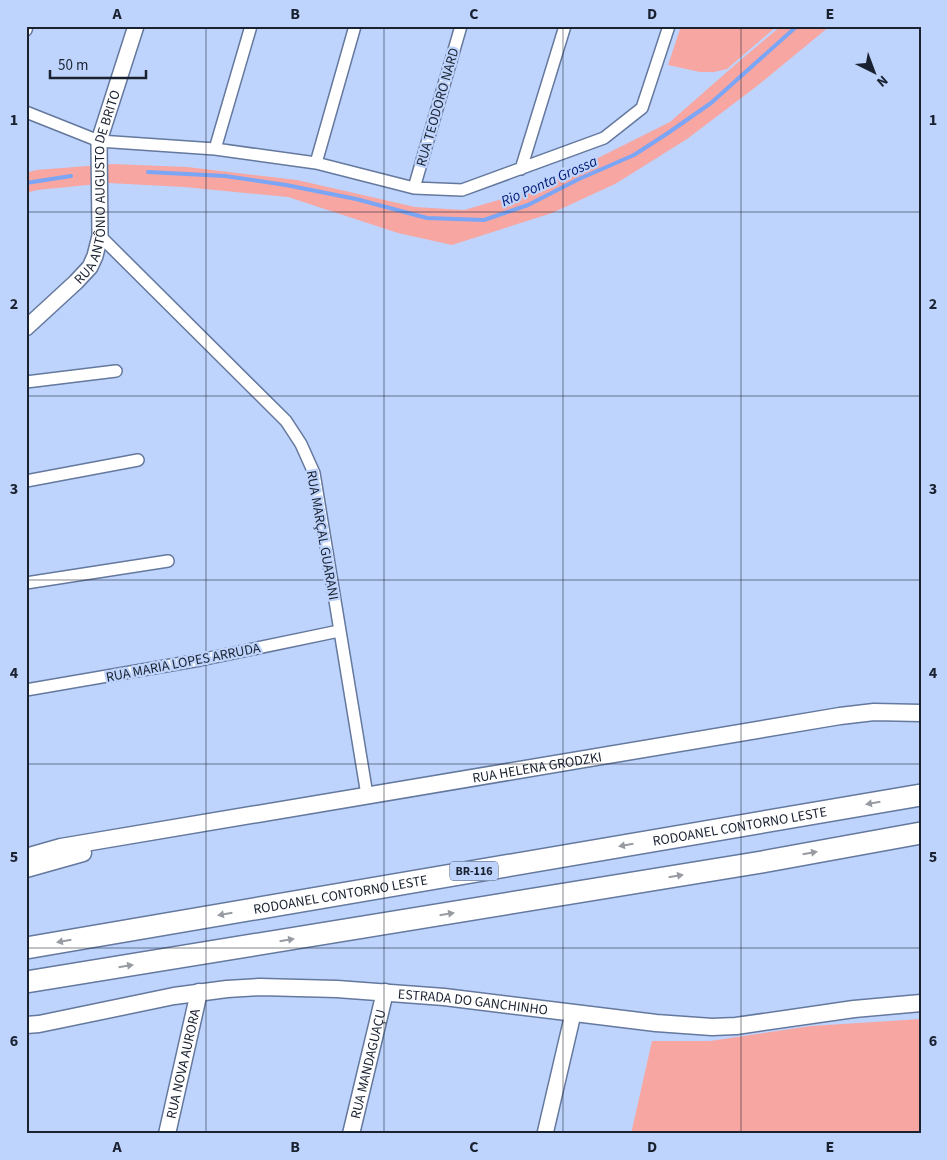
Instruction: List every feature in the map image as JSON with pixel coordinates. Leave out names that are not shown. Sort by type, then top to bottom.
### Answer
[{"type":"highway","name":"RODOANEL CONTORNO LESTE","points":[[26,948],[921,795]]},
{"type":"highway","points":[[26,982],[762,862],[921,833]]},
{"type":"main road","name":"RUA HELENA GRODZKI","points":[[26,857],[61,847],[840,716],[874,712],[921,713]]},
{"type":"main road","name":"RUA HELENA GRODZKI","points":[[26,869],[155,831]]},
{"type":"main road","name":"ESTRADA DO GANCHINHO","points":[[26,1025],[199,992],[268,987],[385,992],[656,1024],[712,1027],[736,1026],[854,1009],[921,1003]]},
{"type":"main road","name":"RUA NOVA AURORA","points":[[167,1134],[199,992]]},
{"type":"main road","name":"RUA MANDAGUAÇU","points":[[351,1134],[385,992]]},
{"type":"street","points":[[26,30],[27,26]]},
{"type":"street","name":"RUA ANTÔNIO AUGUSTO DE BRITO","points":[[26,328],[90,268],[95,256],[100,236],[100,141],[136,26]]},
{"type":"street","points":[[215,150],[250,26]]},
{"type":"street","points":[[316,163],[355,26]]},
{"type":"street","name":"RUA TEODORO NARD","points":[[414,188],[461,26]]},
{"type":"street","points":[[521,169],[565,26]]},
{"type":"street","points":[[26,112],[100,141],[215,150],[316,163],[414,188],[462,190],[604,138],[642,108],[669,26]]},
{"type":"street","name":"RUA MARÇAL GUARANI","points":[[100,236],[286,421],[301,444],[314,473],[367,795]]},
{"type":"street","points":[[26,382],[116,371]]},
{"type":"street","points":[[26,481],[138,460]]},
{"type":"street","points":[[26,583],[168,561]]},
{"type":"street","name":"RUA MARIA LOPES ARRUDA","points":[[26,690],[200,660],[340,631]]},
{"type":"street","points":[[544,1134],[573,1014]]},
{"type":"shaded area","points":[[681,26],[777,26],[727,69],[714,72],[700,72],[668,65]]},
{"type":"shaded area","points":[[781,26],[830,26],[757,86],[687,139],[615,184],[552,213],[452,245],[398,233],[288,197],[184,187],[108,183],[37,190],[26,193],[26,173],[36,170],[113,164],[187,167],[297,180],[415,207],[464,210],[534,190],[670,122]]},
{"type":"shaded area","points":[[921,1019],[921,1134],[631,1134],[652,1041],[710,1041],[811,1026]]},
{"type":"waterway","name":"Rio Ponta Grossa","points":[[148,172],[225,176],[286,185],[356,199],[427,218],[484,220],[528,205],[579,179],[634,155],[711,103],[797,26]]},
{"type":"waterway","name":"Rio Ponta Grossa","points":[[26,183],[71,176]]}]
